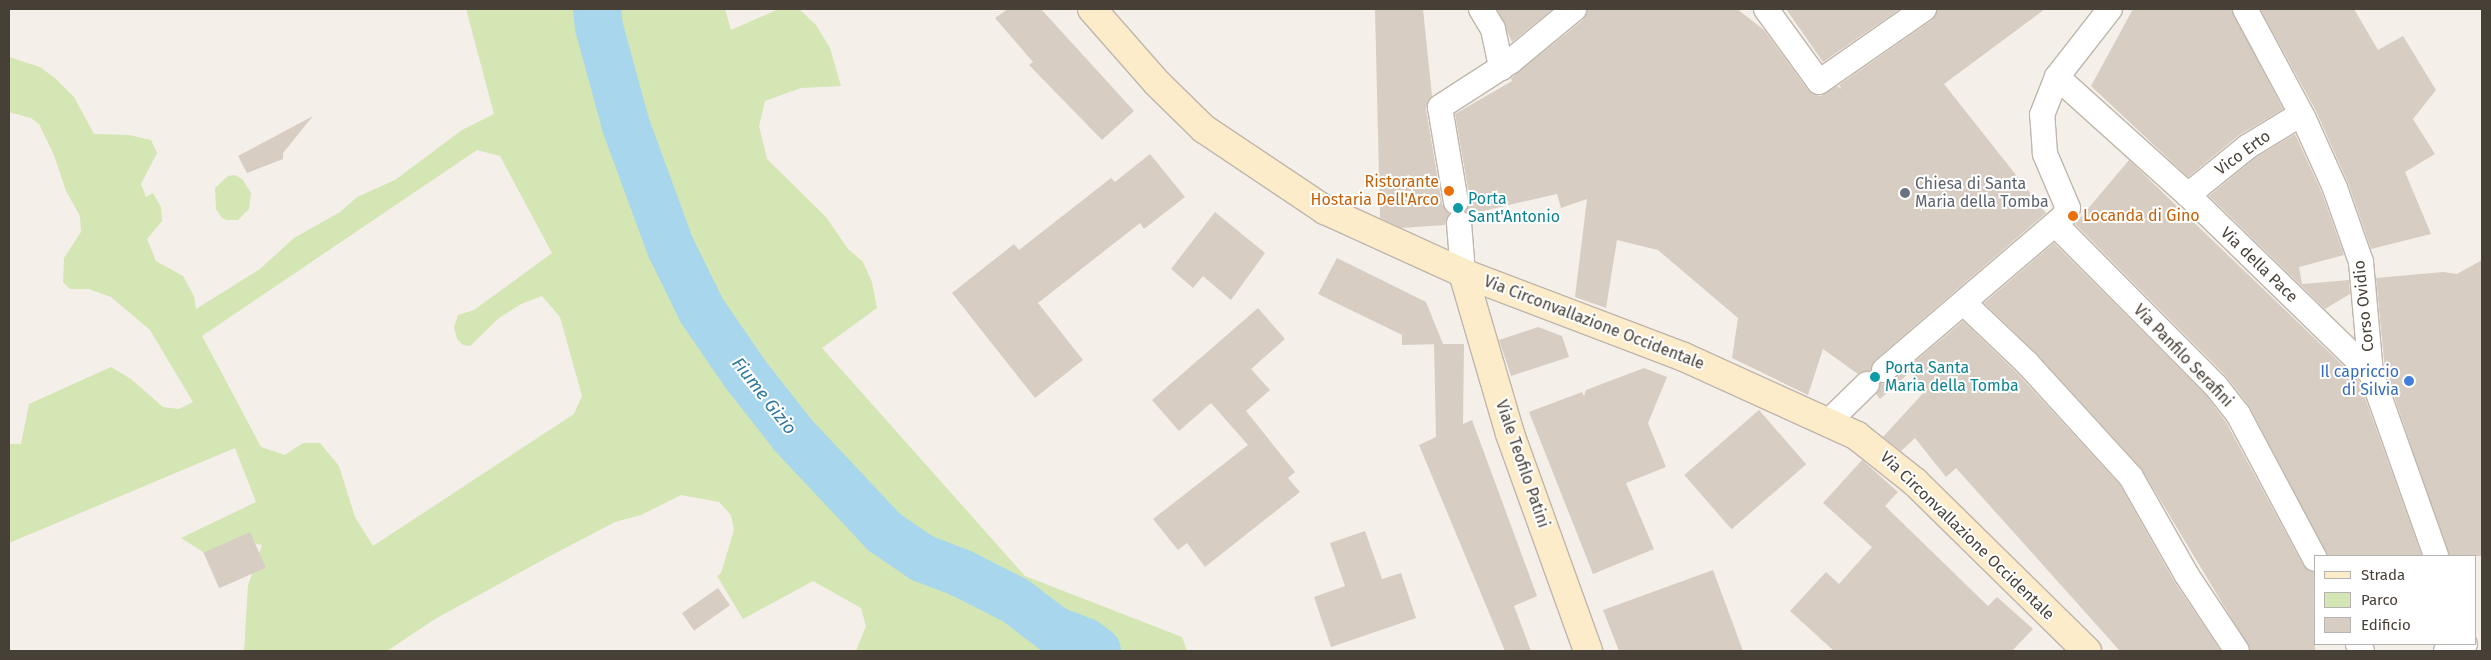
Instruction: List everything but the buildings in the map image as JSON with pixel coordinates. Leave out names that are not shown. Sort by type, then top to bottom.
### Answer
[{"type":"main road","name":"Via Circonvallazione Occidentale","points":[[1092,9],[1157,83],[1204,129],[1255,166],[1326,210],[1463,273],[1684,357],[1829,422],[1865,441],[1908,476],[2087,651]]},
{"type":"main road","name":"Viale Teofilo Patini","points":[[1463,273],[1510,434],[1588,651]]},
{"type":"street","points":[[1481,9],[1493,29],[1501,68]]},
{"type":"street","points":[[1463,273],[1458,212],[1440,107],[1501,68],[1552,30],[1574,9]]},
{"type":"street","points":[[1766,9],[1819,82],[1924,9]]},
{"type":"street","points":[[1829,422],[1875,377],[2059,220],[2068,208],[2065,198],[2053,176],[2042,133],[2042,115],[2058,77],[2110,9]]},
{"type":"street","name":"Corso Ovidio","points":[[2245,9],[2301,114],[2335,188],[2361,262],[2371,373],[2436,555]]},
{"type":"street","name":"Via della Pace","points":[[2058,77],[2188,195],[2371,373]]},
{"type":"street","name":"Vico Erto","points":[[2188,195],[2246,147],[2301,114]]},
{"type":"street","name":"Via Panfilo Serafini","points":[[2059,220],[2216,386],[2238,414],[2314,557]]},
{"type":"street","points":[[1964,303],[2027,363],[2131,477],[2186,574],[2237,651]]},
{"type":"street","points":[[2446,651],[2464,645]]},
{"type":"green space","points":[[466,9],[725,9],[731,30],[779,9],[799,9],[816,25],[830,48],[841,86],[801,88],[765,101],[759,126],[767,159],[826,217],[848,249],[863,262],[872,282],[877,308],[822,348],[1025,576],[1182,637],[1187,651],[856,651],[866,626],[861,608],[813,581],[743,619],[717,576],[721,573],[734,530],[731,515],[719,502],[681,495],[641,515],[615,522],[550,556],[435,619],[387,651],[244,651],[248,585],[262,545],[244,541],[219,562],[181,538],[256,502],[235,448],[9,543],[9,444],[21,444],[29,404],[111,367],[131,379],[163,407],[179,409],[193,402],[150,330],[111,297],[89,289],[70,289],[63,282],[64,258],[81,232],[80,216],[66,191],[54,155],[39,124],[31,118],[9,112],[9,57],[40,67],[56,79],[74,97],[94,134],[129,135],[151,140],[157,153],[141,184],[146,197],[153,193],[161,207],[162,221],[147,239],[156,261],[183,276],[194,296],[196,309],[260,269],[294,238],[340,212],[357,197],[395,180],[462,130],[494,114]],"holes":[[[477,150],[500,156],[552,253],[474,310],[458,315],[454,327],[457,339],[463,345],[470,346],[499,318],[521,304],[542,296],[560,317],[582,396],[574,414],[373,546],[355,517],[339,466],[320,443],[303,443],[285,455],[261,447],[202,336]]]},
{"type":"green space","points":[[235,175],[243,180],[251,193],[249,209],[238,220],[227,220],[222,218],[216,209],[215,188],[228,176]]},
{"type":"waterway","name":"Fiume Gizio","points":[[597,9],[599,27],[626,126],[671,248],[702,311],[746,375],[793,435],[884,532],[922,558],[961,573],[1016,601],[1054,630],[1085,642],[1097,651]]},
{"type":"place","name":"Ristorante Hostaria Dell'Arco","points":[[1449,191]]},
{"type":"place","name":"Chiesa di Santa Maria della Tomba","points":[[1905,193]]},
{"type":"place","name":"Porta Sant'Antonio","points":[[1458,208]]},
{"type":"place","name":"Locanda di Gino","points":[[2073,216]]},
{"type":"place","name":"Porta Santa Maria della Tomba","points":[[1875,377]]},
{"type":"place","name":"Il capriccio di Silvia","points":[[2409,381]]}]
